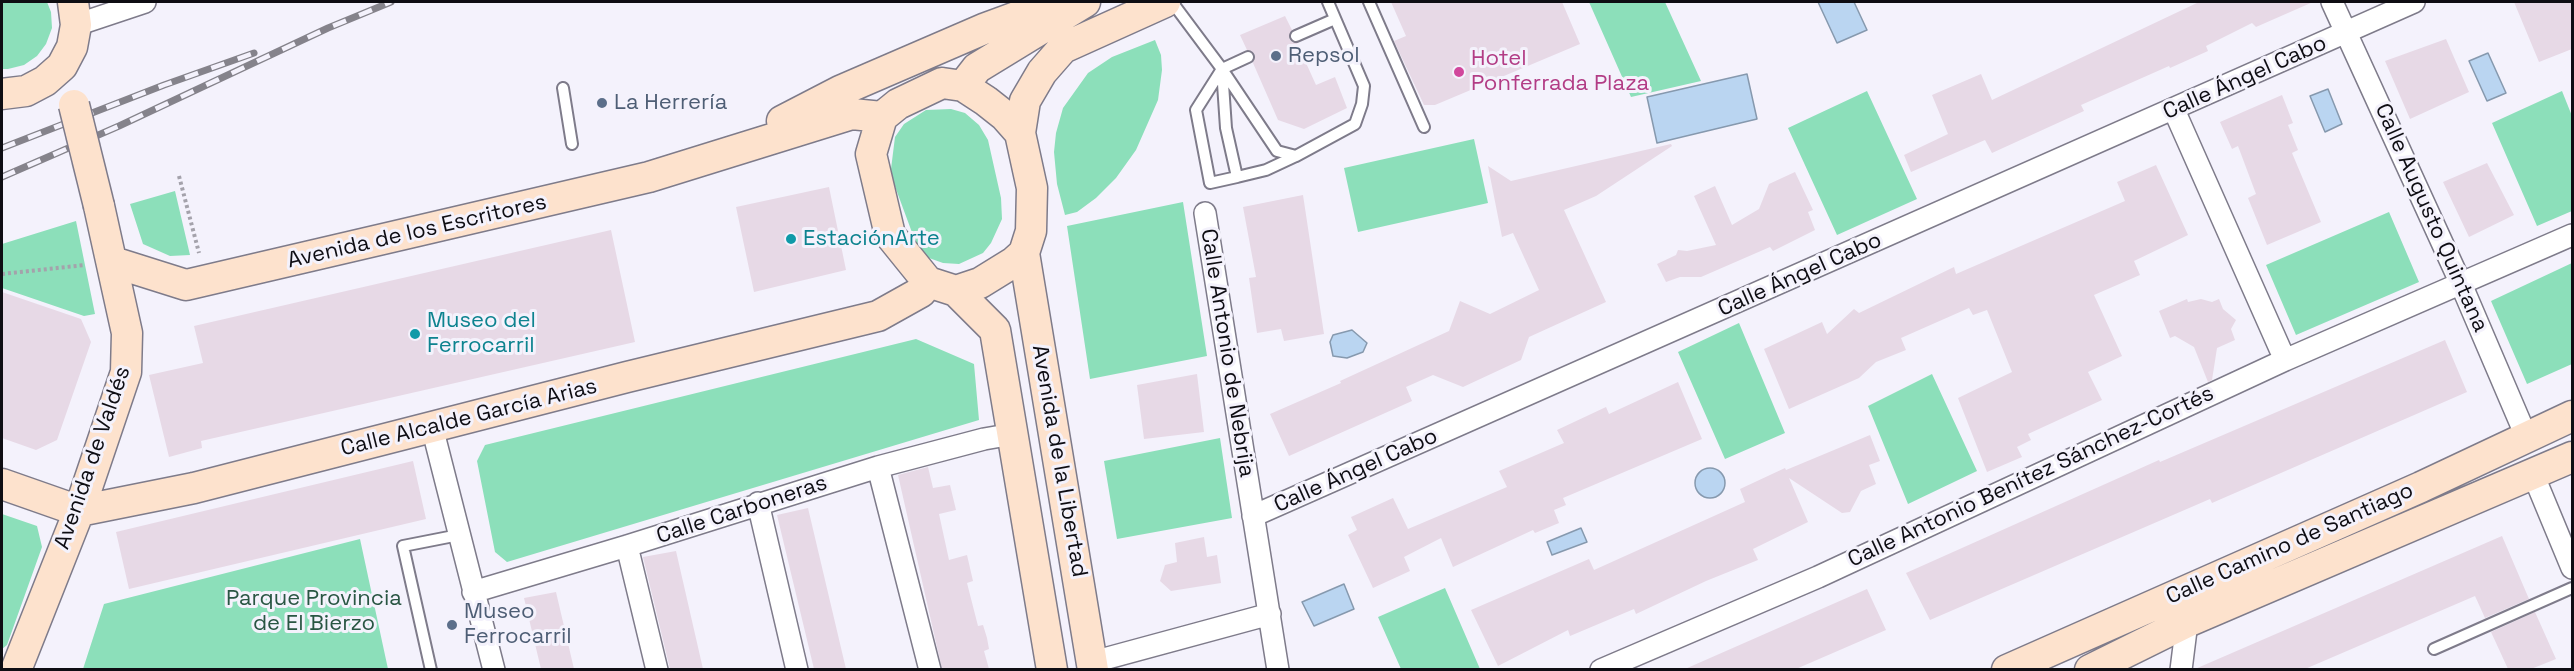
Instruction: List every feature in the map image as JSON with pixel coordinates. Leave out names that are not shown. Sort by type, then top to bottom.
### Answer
[{"type":"main road","name":"Avenida de los Escritores","points":[[721,154],[840,90],[986,28],[1057,2]]},
{"type":"main road","points":[[963,86],[977,68],[1084,2]]},
{"type":"main road","points":[[1020,133],[1005,116],[963,86],[942,83],[897,104],[882,117],[871,154],[890,235],[928,282],[956,291],[981,283],[1024,253],[1031,231],[1032,188],[1020,133],[1025,101],[1042,72],[1063,48],[1166,2]]},
{"type":"main road","points":[[2,94],[26,91],[45,81],[62,66],[72,47],[75,13]]},
{"type":"main road","name":"Avenida de Valdés","points":[[16,669],[79,511],[126,372],[127,333],[113,262],[62,66]]},
{"type":"main road","name":"Avenida de los Escritores","points":[[113,262],[186,285],[649,177],[852,114],[882,117]]},
{"type":"main road","name":"Avenida de la Libertad","points":[[1024,253],[1093,666]]},
{"type":"main road","name":"Calle Alcalde García Arias","points":[[79,511],[194,488],[878,316],[921,292],[928,282]]},
{"type":"main road","name":"Avenida de la Libertad","points":[[956,291],[995,330],[1052,669]]},
{"type":"main road","name":"Calle Camino de Santiago","points":[[2007,669],[2421,487],[2572,416]]},
{"type":"main road","name":"Calle Camino de Santiago","points":[[2091,669],[2187,622],[2572,457]]},
{"type":"main road","points":[[2,484],[79,511]]},
{"type":"street","points":[[75,13],[146,2]]},
{"type":"street","name":"Calle Augusto Quintana","points":[[2332,2],[2461,284],[2526,436]]},
{"type":"street","name":"Calle Ángel Cabo","points":[[1253,516],[2414,2]]},
{"type":"street","points":[[2174,110],[2285,360]]},
{"type":"street","name":"Calle Antonio de Nebrija","points":[[1205,213],[1278,669]]},
{"type":"street","name":"Calle Antonio Benítez Sánchez-Cortés","points":[[1601,669],[1818,576],[2285,360],[2572,235]]},
{"type":"street","points":[[432,427],[494,669]]},
{"type":"street","name":"Calle Carboneras","points":[[473,592],[878,467],[984,439],[1013,434]]},
{"type":"street","points":[[878,467],[930,669]]},
{"type":"street","points":[[2533,474],[2572,568]]},
{"type":"street","points":[[758,503],[798,669]]},
{"type":"street","points":[[627,546],[657,669]]},
{"type":"street","points":[[1093,666],[1270,614]]},
{"type":"street","points":[[2181,669],[2187,622]]},
{"type":"lane","points":[[1172,2],[1222,69],[1277,151],[1296,156]]},
{"type":"lane","points":[[1248,57],[1222,69],[1196,110],[1210,183],[1266,170],[1355,123],[1362,104],[1364,86],[1328,2]]},
{"type":"lane","points":[[1369,2],[1424,127]]},
{"type":"lane","points":[[1296,36],[1335,19]]},
{"type":"lane","points":[[1222,69],[1226,128],[1237,177]]},
{"type":"lane","points":[[563,88],[572,144]]},
{"type":"lane","points":[[431,669],[403,546],[459,535]]},
{"type":"lane","points":[[2434,649],[2572,588]]},
{"type":"path","points":[[179,176],[206,280]]},
{"type":"path","points":[[2,274],[113,262]]},
{"type":"green space","points":[[2,2],[47,2],[51,12],[52,28],[46,44],[37,56],[24,65],[8,69],[2,69]]},
{"type":"green space","points":[[1589,2],[1665,2],[1701,81],[1631,97]]},
{"type":"green space","points":[[1155,40],[1161,55],[1162,70],[1158,100],[1136,150],[1116,178],[1096,198],[1077,212],[1065,215],[1057,184],[1054,152],[1056,133],[1063,108],[1088,73],[1112,57]]},
{"type":"green space","points":[[1867,91],[1917,199],[1837,235],[1788,128]]},
{"type":"green space","points":[[2562,91],[2572,116],[2572,211],[2537,226],[2492,123]]},
{"type":"green space","points":[[951,109],[965,113],[979,125],[988,140],[1001,198],[1002,219],[991,243],[983,253],[959,264],[943,263],[929,258],[917,246],[893,181],[891,169],[895,137],[904,124],[926,110]]},
{"type":"green space","points":[[1474,139],[1488,203],[1358,232],[1344,168]]},
{"type":"green space","points":[[175,191],[190,255],[170,256],[143,244],[130,204]]},
{"type":"green space","points":[[1183,202],[1207,356],[1090,379],[1067,226]]},
{"type":"green space","points":[[2389,212],[2419,282],[2296,335],[2266,265]]},
{"type":"green space","points":[[76,221],[95,314],[84,316],[2,288],[2,244]]},
{"type":"green space","points":[[2572,263],[2572,364],[2527,384],[2491,301]]},
{"type":"green space","points":[[1739,323],[1785,433],[1725,459],[1678,352]]},
{"type":"green space","points":[[916,339],[974,364],[979,420],[507,562],[495,552],[477,461],[485,445]]},
{"type":"green space","points":[[1932,374],[1977,471],[1908,504],[1868,406]]},
{"type":"green space","points":[[1220,438],[1232,518],[1117,539],[1104,461]]},
{"type":"green space","points":[[2,514],[37,526],[42,547],[7,645],[2,649]]},
{"type":"green space","name":"Parque Provincia de El Bierzo","points":[[360,539],[388,669],[83,669],[104,604]]},
{"type":"green space","points":[[1445,588],[1480,669],[1401,669],[1378,617]]},
{"type":"water","points":[[1818,2],[1854,2],[1867,30],[1837,43]]},
{"type":"water","points":[[2488,53],[2506,93],[2487,101],[2469,61]]},
{"type":"water","points":[[1747,74],[1757,119],[1657,143],[1647,97]]},
{"type":"water","points":[[2328,89],[2342,124],[2325,132],[2310,96]]},
{"type":"water","points":[[1352,330],[1367,343],[1363,352],[1347,358],[1333,356],[1330,342],[1333,335]]},
{"type":"water","points":[[1710,468],[1721,472],[1725,483],[1721,494],[1710,498],[1699,494],[1695,483],[1699,472]]},
{"type":"water","points":[[1581,528],[1587,542],[1552,555],[1547,542]]},
{"type":"water","points":[[1344,584],[1354,609],[1314,626],[1302,602]]},
{"type":"building","name":"Hotel Ponferrada Plaza","points":[[1391,2],[1562,2],[1580,44],[1435,105],[1424,105],[1394,41],[1406,36]]},
{"type":"building","points":[[2199,2],[2313,2],[2256,27],[2252,23],[2206,46],[2208,51],[2081,105],[2084,111],[1992,153],[1985,140],[1911,172],[1904,155],[1948,134],[1932,95],[1981,74],[1992,100]]},
{"type":"building","points":[[2514,2],[2572,2],[2572,49],[2539,62]]},
{"type":"building","name":"Repsol","points":[[1285,16],[1292,30],[1289,38],[1292,42],[1297,43],[1316,85],[1335,77],[1347,108],[1304,129],[1278,120],[1253,63],[1255,54],[1247,50],[1240,35]]},
{"type":"building","points":[[2446,39],[2469,92],[2410,119],[2385,61]]},
{"type":"building","points":[[2282,95],[2293,123],[2288,125],[2298,150],[2292,153],[2321,222],[2267,245],[2248,198],[2256,194],[2238,146],[2232,149],[2220,122]]},
{"type":"building","points":[[1671,144],[1672,146],[1596,196],[1564,210],[1606,302],[1529,337],[1521,360],[1463,387],[1433,375],[1406,387],[1412,401],[1289,456],[1270,414],[1449,331],[1460,301],[1490,314],[1539,290],[1513,233],[1502,237],[1488,166],[1511,181]]},
{"type":"building","points":[[2487,163],[2514,215],[2469,237],[2443,182]]},
{"type":"building","points":[[2156,165],[2188,235],[2134,261],[2140,275],[2094,295],[2122,356],[2088,372],[2102,400],[2028,434],[2031,440],[2017,447],[2022,457],[1987,472],[1958,398],[2012,372],[1987,310],[1973,315],[1969,308],[1901,338],[1906,350],[1876,362],[1859,378],[1789,409],[1764,349],[1822,322],[1827,334],[1854,309],[1859,313],[1954,267],[1956,274],[2125,201],[2117,182]]},
{"type":"building","points":[[1795,172],[1813,210],[1808,212],[1815,230],[1773,251],[1770,247],[1701,277],[1680,277],[1666,282],[1657,264],[1676,255],[1678,250],[1687,251],[1716,245],[1694,196],[1715,186],[1732,225],[1759,209],[1769,184]]},
{"type":"building","name":"EstaciónArte","points":[[829,187],[846,270],[754,292],[736,207]]},
{"type":"building","points":[[1303,195],[1324,334],[1284,341],[1281,329],[1257,333],[1249,278],[1256,277],[1243,207]]},
{"type":"building","name":"Museo del Ferrocarril","points":[[611,230],[635,342],[201,441],[202,448],[169,457],[149,375],[203,363],[194,326]]},
{"type":"building","points":[[2,292],[81,319],[91,342],[57,440],[36,450],[2,438]]},
{"type":"building","points":[[2187,299],[2188,302],[2201,299],[2212,302],[2219,299],[2223,309],[2236,320],[2231,329],[2235,340],[2217,348],[2212,380],[2208,382],[2194,347],[2175,336],[2170,338],[2159,311]]},
{"type":"building","points":[[2445,340],[2467,392],[2212,503],[2210,499],[1930,620],[1906,573],[2159,460],[2160,462]]},
{"type":"building","points":[[1197,374],[1204,432],[1144,439],[1137,385]]},
{"type":"building","points":[[1678,382],[1702,439],[1563,498],[1566,505],[1554,510],[1559,523],[1535,533],[1533,530],[1453,567],[1441,538],[1404,557],[1410,571],[1373,588],[1348,535],[1357,530],[1351,517],[1393,498],[1408,529],[1507,487],[1499,471],[1564,443],[1557,430],[1606,407],[1609,414]]},
{"type":"building","points":[[1870,435],[1880,461],[1869,465],[1876,484],[1861,491],[1850,512],[1842,513],[1789,478],[1808,522],[1753,549],[1758,560],[1706,581],[1636,614],[1634,609],[1570,636],[1568,630],[1498,666],[1471,610],[1589,559],[1594,570],[1745,502],[1740,489],[1785,468],[1786,470]]},
{"type":"building","points":[[413,461],[426,519],[129,589],[116,532]]},
{"type":"building","points":[[928,467],[933,488],[950,485],[956,510],[939,514],[949,560],[967,555],[973,581],[967,583],[978,626],[983,625],[987,638],[989,649],[984,651],[989,669],[942,669],[898,475]]},
{"type":"building","points":[[808,508],[846,669],[814,669],[777,515]]},
{"type":"building","points":[[2502,536],[2529,599],[2485,618],[2475,596],[2305,669],[2195,669]]},
{"type":"building","points":[[1204,537],[1207,557],[1217,555],[1221,583],[1171,591],[1160,581],[1165,565],[1177,562],[1175,543]]},
{"type":"building","points":[[676,551],[703,669],[670,669],[643,557]]},
{"type":"building","points":[[1867,589],[1886,630],[1796,669],[1685,669]]},
{"type":"building","points":[[556,592],[574,669],[541,669],[524,598]]},
{"type":"building","points":[[2535,612],[2556,659],[2531,669],[2508,669],[2491,632]]},
{"type":"railway","points":[[2,177],[119,126],[328,28],[391,2]]},
{"type":"railway","points":[[2,148],[164,85],[254,53]]},
{"type":"place","name":"Repsol","points":[[1276,56]]},
{"type":"place","name":"Hotel Ponferrada Plaza","points":[[1459,72]]},
{"type":"place","name":"La Herrería","points":[[602,103]]},
{"type":"place","name":"EstaciónArte","points":[[791,239]]},
{"type":"place","name":"Museo del Ferrocarril","points":[[415,334]]},
{"type":"place","name":"Museo Ferrocarril","points":[[452,625]]}]
